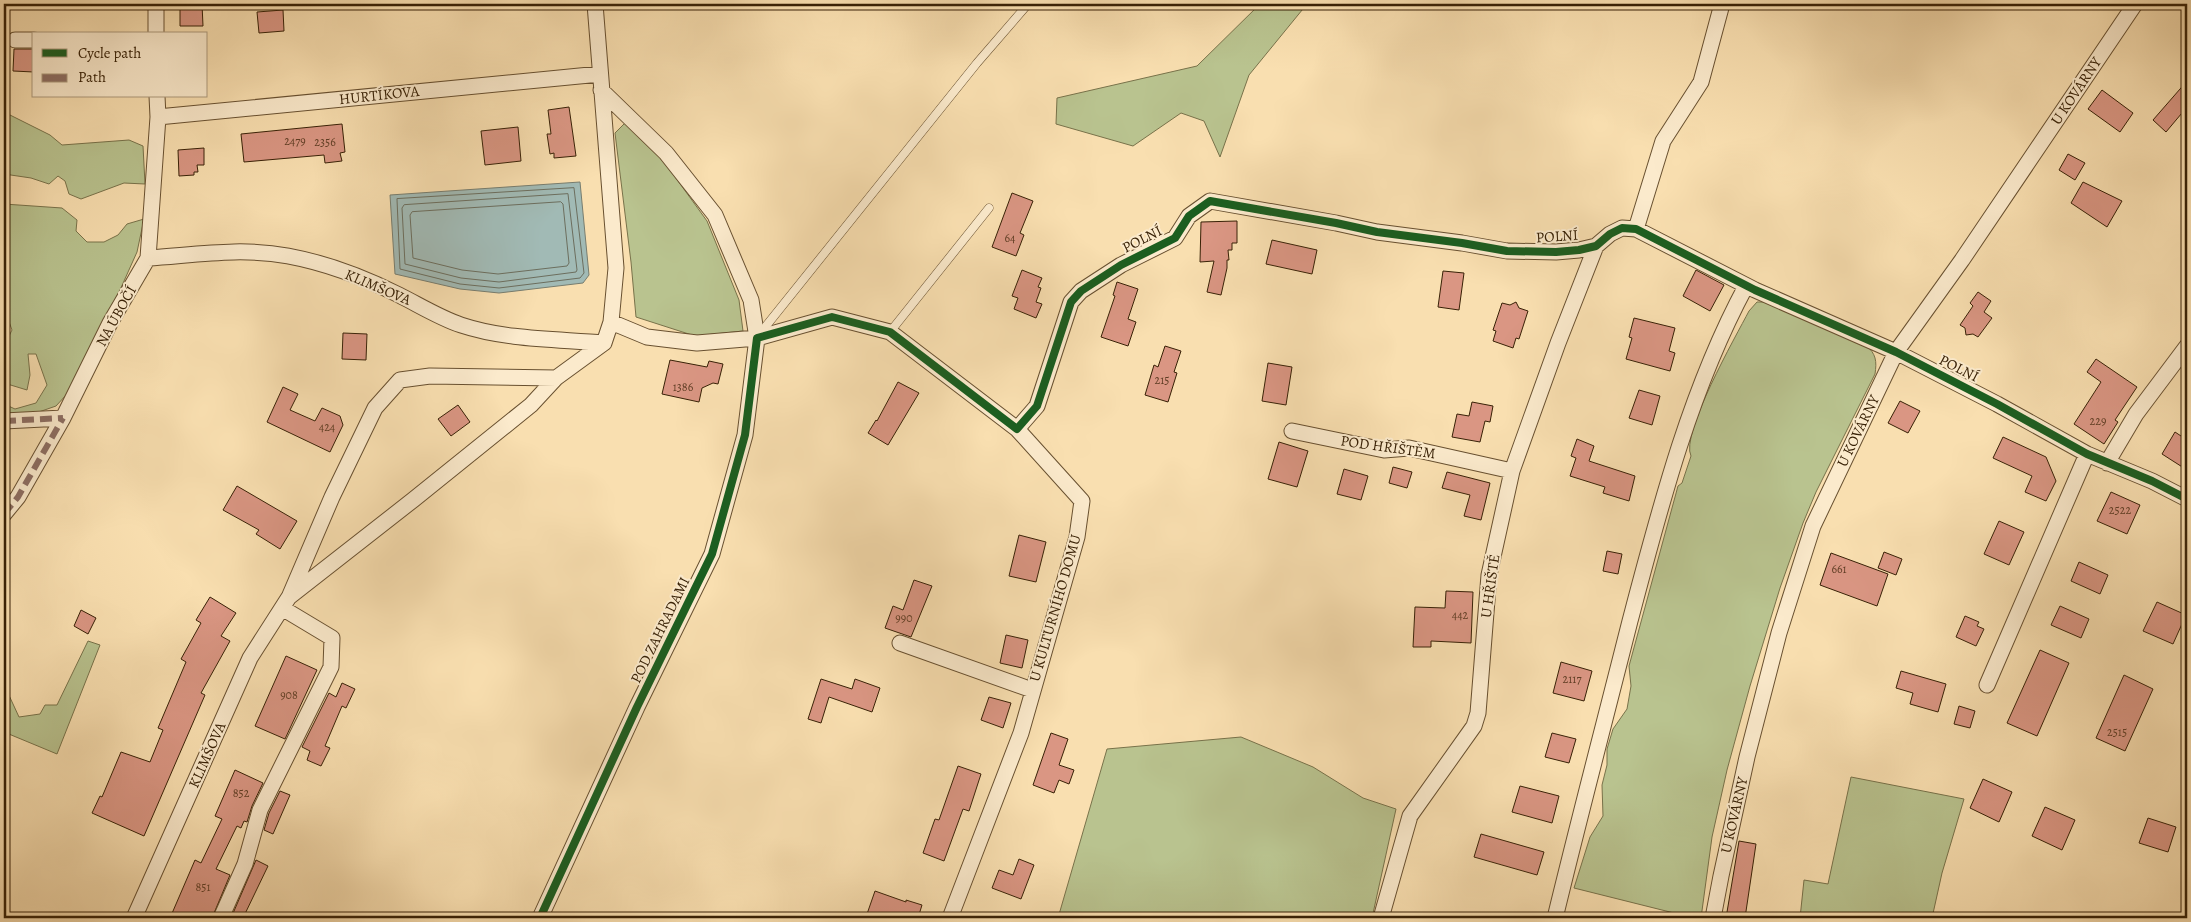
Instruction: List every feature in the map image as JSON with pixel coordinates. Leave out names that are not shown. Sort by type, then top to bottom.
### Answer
[{"type":"street","points":[[156,4],[156,32]]},
{"type":"street","points":[[595,4],[616,268],[611,322],[604,343]]},
{"type":"street","points":[[1636,229],[1663,141],[1701,82],[1722,4]]},
{"type":"street","name":"U KOVÁRNY","points":[[1713,918],[1734,818],[1779,633],[1813,526],[1896,352],[1962,260],[2135,4]]},
{"type":"street","points":[[15,40],[32,40]]},
{"type":"street","name":"HURTÍKOVA","points":[[158,117],[600,74]]},
{"type":"street","name":"POD ZAHRADAMI","points":[[540,918],[637,707],[712,554],[745,435],[757,338],[751,300],[715,215],[666,153],[601,90]]},
{"type":"street","name":"NA ÚBOČÍ","points":[[4,514],[18,497],[64,418],[110,323],[148,258],[158,117],[157,98]]},
{"type":"street","name":"POLNÍ","points":[[1017,429],[1038,406],[1071,302],[1080,291],[1121,265],[1175,238],[1188,216],[1210,201],[1327,221],[1378,232],[1462,243],[1507,252],[1556,252],[1596,246],[1610,234],[1622,228],[1636,229],[1746,286],[1896,352],[2088,454],[2152,481],[2187,499]]},
{"type":"street","name":"U HŘIŠTĚ","points":[[1381,918],[1410,816],[1474,726],[1478,713],[1489,575],[1512,471],[1558,343],[1596,246]]},
{"type":"street","name":"KLIMŠOVA","points":[[148,258],[249,250],[289,256],[321,264],[376,285],[461,325],[514,336],[604,343]]},
{"type":"street","points":[[1555,918],[1650,545],[1700,385],[1729,318],[1746,286]]},
{"type":"street","name":"U KULTURNÍHO DOMU","points":[[611,322],[647,337],[697,343],[757,338],[832,318],[890,332],[1017,429],[1082,500],[1077,537],[1021,733],[950,918]]},
{"type":"street","name":"KLIMŠOVA","points":[[286,602],[524,411],[556,378],[604,343]]},
{"type":"street","points":[[2108,463],[2136,414],[2187,346]]},
{"type":"street","name":"KLIMŠOVA","points":[[134,918],[250,658],[286,602],[332,497],[375,408],[400,380],[430,376],[556,378]]},
{"type":"street","points":[[4,421],[64,418]]},
{"type":"street","name":"POD HŘIŠTĚM","points":[[1292,431],[1384,450],[1409,448],[1512,471]]},
{"type":"street","points":[[1987,685],[2088,454]]},
{"type":"street","points":[[221,918],[245,864],[260,810],[331,667],[332,638],[286,602]]},
{"type":"street","name":"U KULTURNÍHO DOMU","points":[[900,643],[1032,690]]},
{"type":"lane","points":[[757,338],[971,71],[1028,4]]},
{"type":"lane","points":[[890,332],[989,208]]},
{"type":"green space","points":[[1260,4],[1307,4],[1249,75],[1220,157],[1204,121],[1181,113],[1133,146],[1056,124],[1057,98],[1197,66]]},
{"type":"green space","points":[[4,112],[50,135],[62,145],[129,140],[143,146],[145,184],[124,183],[81,199],[69,194],[65,181],[58,176],[49,184],[31,178],[4,174]]},
{"type":"green space","points":[[625,123],[665,163],[707,221],[739,300],[743,331],[695,336],[636,317],[615,133]]},
{"type":"green space","points":[[4,204],[62,208],[77,220],[76,231],[87,242],[104,242],[118,235],[127,224],[144,219],[137,252],[120,290],[67,394],[56,406],[33,414],[4,413],[4,404],[15,409],[36,403],[47,385],[36,354],[28,354],[30,375],[27,390],[4,383],[4,333],[9,336],[12,330],[4,308]]},
{"type":"green space","points":[[1757,302],[1770,302],[1866,345],[1874,355],[1876,369],[1816,492],[1780,588],[1727,770],[1712,837],[1701,918],[1694,918],[1574,888],[1590,837],[1603,816],[1602,785],[1607,765],[1607,749],[1613,729],[1627,709],[1631,686],[1629,666],[1678,486],[1682,483],[1691,456],[1690,444],[1694,428],[1701,407],[1722,362],[1749,311]]},
{"type":"green space","points":[[88,641],[100,645],[57,754],[4,732],[4,666],[7,691],[19,717],[40,714],[45,705],[57,705]]},
{"type":"green space","points":[[1241,737],[1313,767],[1363,798],[1396,809],[1372,918],[1058,918],[1107,749]]},
{"type":"green space","points":[[1851,777],[1964,799],[1942,873],[1932,918],[1800,918],[1804,880],[1828,884]]},
{"type":"water","points":[[580,182],[589,275],[583,283],[499,293],[460,289],[395,274],[390,195]]},
{"type":"building","points":[[180,4],[202,4],[203,26],[180,26]]},
{"type":"building","points":[[283,10],[284,31],[259,33],[257,12]]},
{"type":"building","points":[[14,49],[32,49],[32,72],[13,71]]},
{"type":"building","points":[[2187,81],[2187,107],[2166,132],[2153,120]]},
{"type":"building","points":[[2102,90],[2133,113],[2120,132],[2088,109]]},
{"type":"building","points":[[569,107],[576,156],[554,158],[554,153],[550,154],[547,134],[551,134],[548,110]]},
{"type":"building","points":[[342,124],[345,152],[340,153],[342,161],[325,163],[324,155],[244,162],[241,134]]},
{"type":"building","points":[[518,127],[521,161],[485,165],[481,131]]},
{"type":"building","points":[[204,148],[204,165],[197,165],[198,172],[194,172],[194,175],[179,176],[178,150]]},
{"type":"building","points":[[2068,154],[2085,163],[2075,180],[2059,170]]},
{"type":"building","points":[[2083,182],[2122,201],[2107,227],[2071,203]]},
{"type":"building","points":[[1012,193],[1033,201],[1020,233],[1024,235],[1016,256],[992,247]]},
{"type":"building","points":[[1237,221],[1237,243],[1232,243],[1232,250],[1228,250],[1229,260],[1227,260],[1221,295],[1207,292],[1214,261],[1200,262],[1201,222]]},
{"type":"building","points":[[1272,240],[1317,250],[1312,274],[1266,264]]},
{"type":"building","points":[[1022,270],[1042,278],[1038,287],[1041,288],[1036,302],[1042,304],[1036,318],[1014,309],[1018,298],[1012,296]]},
{"type":"building","points":[[1696,270],[1724,285],[1710,311],[1683,296]]},
{"type":"building","points":[[1443,271],[1464,273],[1459,310],[1438,307]]},
{"type":"building","points":[[1117,282],[1138,289],[1128,319],[1136,322],[1128,346],[1101,337],[1115,296],[1113,295]]},
{"type":"building","points":[[1978,292],[1991,301],[1984,312],[1992,318],[1978,337],[1973,334],[1966,335],[1965,328],[1960,325],[1973,306],[1970,303]]},
{"type":"building","points":[[1516,302],[1519,308],[1528,311],[1519,339],[1516,338],[1513,348],[1493,341],[1496,331],[1493,330],[1502,303],[1510,305]]},
{"type":"building","points":[[1634,318],[1675,328],[1669,351],[1675,353],[1670,371],[1626,359],[1632,338],[1629,337]]},
{"type":"building","points":[[343,333],[367,334],[366,360],[342,359]]},
{"type":"building","points":[[1165,346],[1181,351],[1174,372],[1177,373],[1168,402],[1145,395],[1154,365],[1158,367]]},
{"type":"building","points":[[2096,359],[2137,387],[2115,420],[2118,422],[2104,444],[2074,424],[2101,382],[2087,372]]},
{"type":"building","points":[[670,360],[707,367],[709,361],[723,364],[718,384],[713,383],[702,388],[699,402],[662,394]]},
{"type":"building","points":[[1268,363],[1292,367],[1286,405],[1262,401]]},
{"type":"building","points":[[898,382],[919,393],[888,445],[868,433],[877,421]]},
{"type":"building","points":[[283,387],[298,394],[290,410],[315,421],[322,408],[340,416],[343,425],[330,452],[267,422]]},
{"type":"building","points":[[1639,390],[1660,396],[1652,425],[1629,418]]},
{"type":"building","points":[[1900,401],[1920,411],[1908,433],[1888,423]]},
{"type":"building","points":[[1472,402],[1493,406],[1490,422],[1485,421],[1480,442],[1452,437],[1457,414],[1469,416]]},
{"type":"building","points":[[458,405],[470,422],[451,436],[438,419]]},
{"type":"building","points":[[2175,432],[2187,440],[2187,470],[2162,454]]},
{"type":"building","points":[[2003,437],[2046,457],[2056,481],[2046,501],[2025,492],[2032,476],[1993,458]]},
{"type":"building","points":[[1577,439],[1594,446],[1589,461],[1635,476],[1629,501],[1603,493],[1605,487],[1570,476],[1576,458],[1571,456]]},
{"type":"building","points":[[1279,442],[1308,451],[1297,487],[1268,479]]},
{"type":"building","points":[[1393,467],[1412,472],[1407,488],[1389,483]]},
{"type":"building","points":[[1344,469],[1368,476],[1361,500],[1337,494]]},
{"type":"building","points":[[1447,472],[1490,483],[1481,520],[1464,516],[1470,495],[1442,488]]},
{"type":"building","points":[[237,486],[297,521],[280,549],[256,534],[259,530],[223,510]]},
{"type":"building","points":[[2111,492],[2140,505],[2127,534],[2097,521]]},
{"type":"building","points":[[1999,521],[2024,532],[2009,565],[1984,554]]},
{"type":"building","points":[[1019,535],[1046,542],[1036,582],[1009,576]]},
{"type":"building","points":[[1607,551],[1622,554],[1618,574],[1603,571]]},
{"type":"building","points":[[1884,552],[1902,559],[1896,575],[1878,568]]},
{"type":"building","points":[[1831,553],[1888,574],[1877,606],[1820,585]]},
{"type":"building","points":[[2079,562],[2108,575],[2100,594],[2071,581]]},
{"type":"building","points":[[914,580],[932,586],[911,637],[885,628],[893,606],[903,610]]},
{"type":"building","points":[[1446,591],[1473,592],[1471,643],[1431,641],[1431,647],[1413,647],[1415,607],[1445,608]]},
{"type":"building","points":[[210,597],[236,613],[221,636],[230,641],[201,693],[205,695],[144,836],[92,813],[100,796],[102,797],[121,752],[150,762],[163,730],[158,728],[186,662],[181,659],[201,623],[196,620]]},
{"type":"building","points":[[2157,602],[2186,615],[2173,644],[2143,631]]},
{"type":"building","points":[[2060,606],[2089,619],[2081,638],[2051,625]]},
{"type":"building","points":[[81,610],[96,618],[88,634],[74,626]]},
{"type":"building","points":[[1965,616],[1979,622],[1977,626],[1984,629],[1976,646],[1956,637]]},
{"type":"building","points":[[1006,635],[1028,640],[1022,668],[1000,663]]},
{"type":"building","points":[[2040,650],[2069,663],[2037,736],[2007,723]]},
{"type":"building","points":[[286,656],[317,670],[285,739],[255,726]]},
{"type":"building","points":[[1561,662],[1592,671],[1584,701],[1553,693]]},
{"type":"building","points":[[1901,671],[1946,684],[1938,712],[1910,704],[1913,693],[1896,688]]},
{"type":"building","points":[[2124,675],[2153,689],[2125,751],[2096,738]]},
{"type":"building","points":[[821,679],[852,689],[855,679],[880,688],[872,712],[829,697],[821,723],[808,719]]},
{"type":"building","points":[[342,683],[355,689],[346,708],[342,706],[325,746],[330,748],[321,766],[307,760],[310,751],[302,747],[329,693],[336,697]]},
{"type":"building","points":[[989,697],[1011,703],[1003,728],[981,720]]},
{"type":"building","points":[[1959,706],[1975,711],[1970,728],[1954,724]]},
{"type":"building","points":[[1051,733],[1068,739],[1059,765],[1074,770],[1069,784],[1059,780],[1054,793],[1033,785]]},
{"type":"building","points":[[1552,733],[1576,739],[1569,763],[1545,757]]},
{"type":"building","points":[[958,766],[981,774],[969,811],[963,809],[944,861],[923,853],[935,819],[939,820]]},
{"type":"building","points":[[235,770],[263,783],[247,822],[244,821],[241,828],[237,826],[216,869],[230,875],[212,918],[170,918],[195,860],[201,863],[222,819],[215,816]]},
{"type":"building","points":[[1983,779],[2012,792],[1999,822],[1970,808]]},
{"type":"building","points":[[1520,786],[1559,796],[1552,823],[1512,812]]},
{"type":"building","points":[[280,791],[290,795],[273,834],[264,830],[269,813]]},
{"type":"building","points":[[2045,807],[2075,820],[2062,850],[2032,836]]},
{"type":"building","points":[[2148,818],[2176,827],[2168,852],[2139,843]]},
{"type":"building","points":[[1481,834],[1544,852],[1537,875],[1474,857]]},
{"type":"building","points":[[1739,841],[1756,844],[1745,918],[1726,918]]},
{"type":"building","points":[[1019,859],[1034,865],[1021,899],[992,888],[999,870],[1013,875]]},
{"type":"building","points":[[256,860],[268,866],[243,918],[231,918]]},
{"type":"building","points":[[875,891],[906,902],[906,900],[922,905],[918,918],[879,918],[867,914]]},
{"type":"marked path","points":[[4,421],[63,418]]},
{"type":"marked path","points":[[4,514],[18,497],[63,418]]},
{"type":"cycle path","points":[[540,918],[637,707],[712,554],[745,435],[757,338],[832,317],[890,332],[1017,429],[1037,406],[1071,302],[1081,291],[1121,265],[1175,238],[1189,216],[1210,201],[1377,232],[1507,251],[1556,252],[1579,250],[1596,246],[1610,234],[1622,228],[1636,229],[1755,290],[1896,352],[1997,404],[2087,454],[2152,481],[2187,499]]}]
